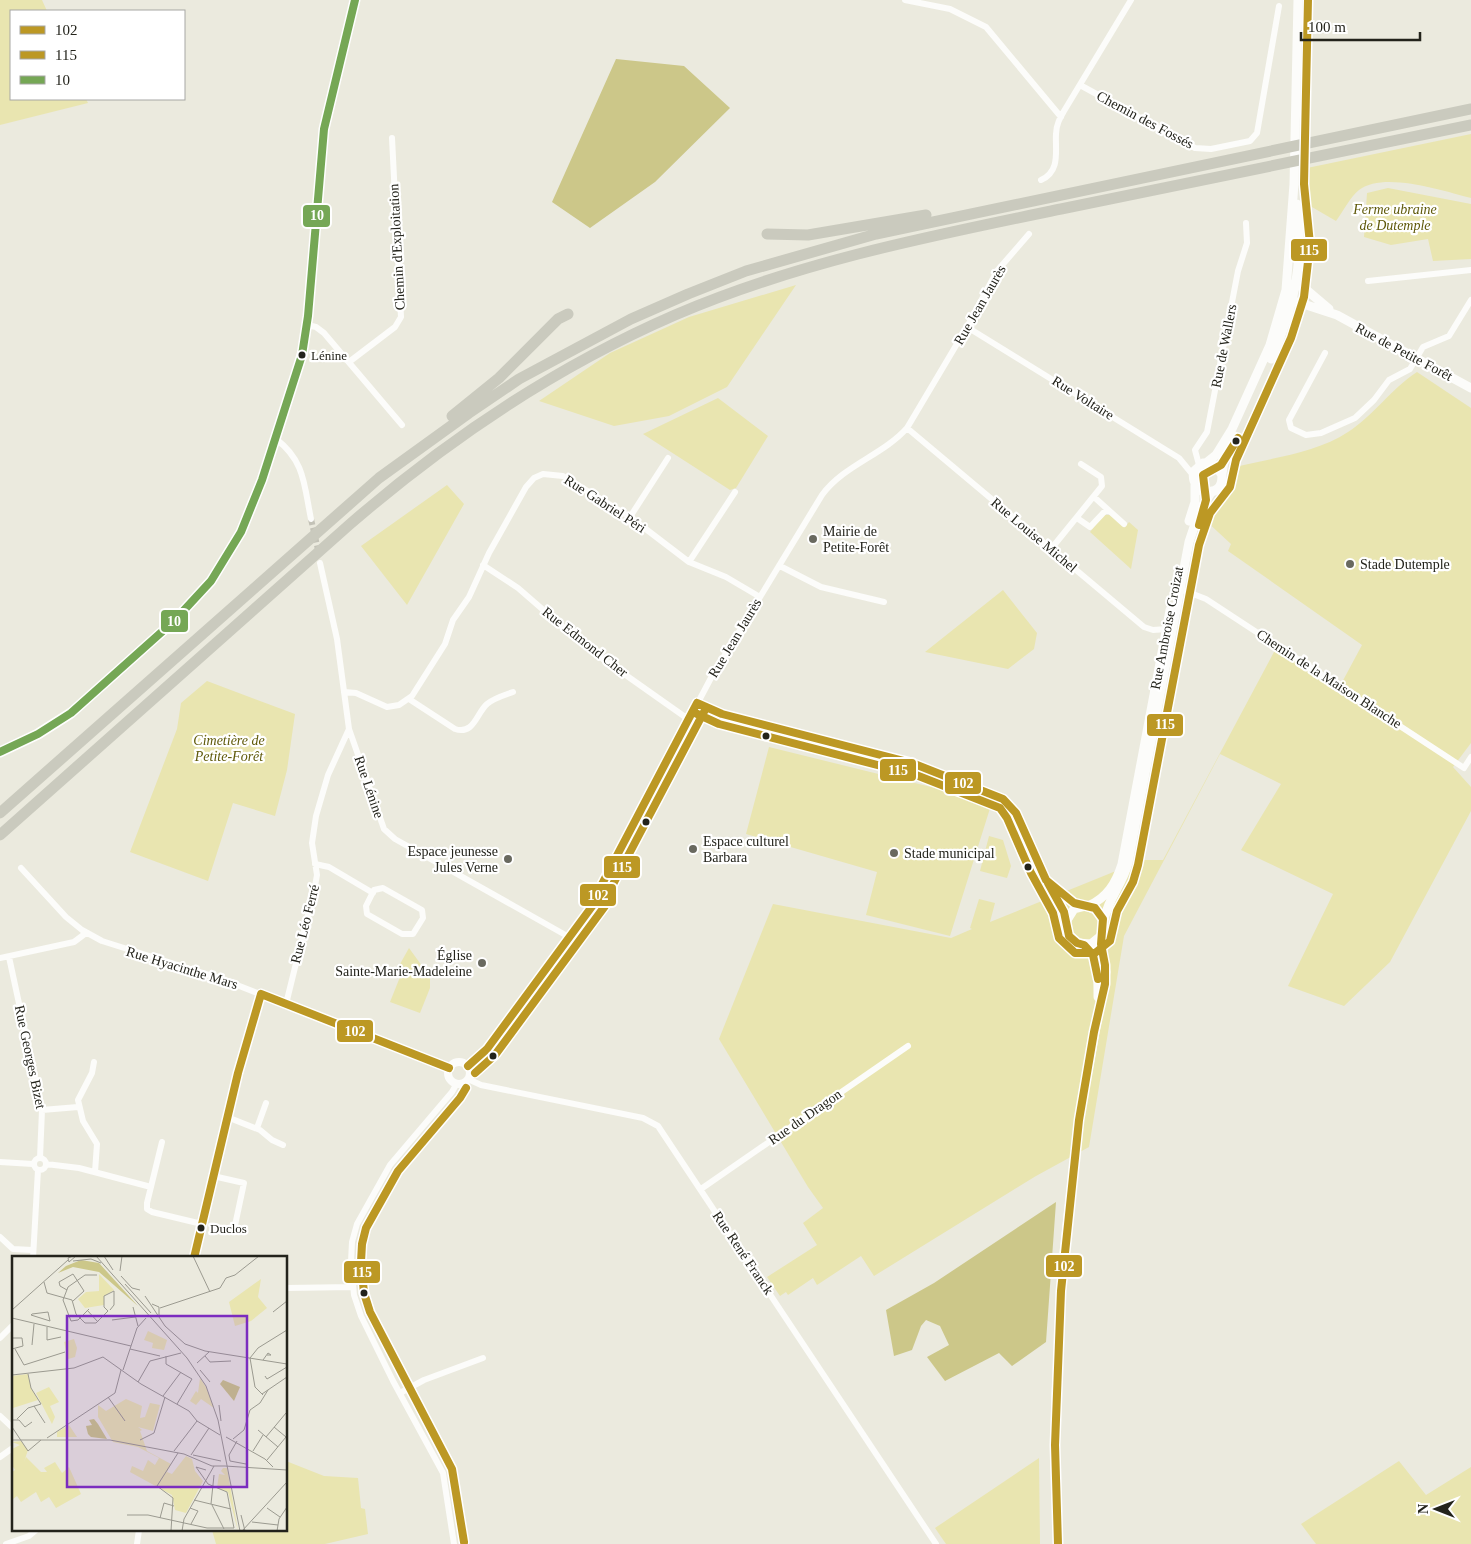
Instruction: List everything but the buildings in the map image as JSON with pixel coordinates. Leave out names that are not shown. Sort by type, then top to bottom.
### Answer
[{"type":"highway","points":[[0,813],[379,478],[424,444],[500,392],[561,355],[609,330],[688,294],[761,266],[822,248],[977,212],[1471,109]]},
{"type":"highway","points":[[0,835],[337,536],[447,446],[531,390],[630,336],[731,293],[806,268],[912,241],[1471,124]]},
{"type":"highway","points":[[767,234],[808,235],[926,215],[977,212]]},
{"type":"highway","points":[[424,444],[459,410],[499,378],[558,319],[568,314]]},
{"type":"highway","points":[[0,806],[24,790]]},
{"type":"main road","points":[[1289,299],[1226,442],[1214,458],[1202,464],[1193,475],[1195,485],[1202,491],[1212,491],[1220,485],[1226,457],[1282,334],[1289,299],[1292,284],[1298,0]]},
{"type":"main road","name":"Rue de Petite Forêt","points":[[1292,284],[1310,292],[1337,315]]},
{"type":"main road","name":"Rue de Petite Forêt","points":[[1289,299],[1337,315],[1471,388]]},
{"type":"main road","points":[[1202,464],[1215,465],[1222,475]]},
{"type":"main road","name":"Rue Ambroise Croizat","points":[[1085,906],[1100,900],[1110,889],[1122,864],[1182,550],[1195,502],[1195,485]]},
{"type":"main road","name":"Rue Ambroise Croizat","points":[[1104,921],[1107,908],[1124,878],[1128,863],[1189,542],[1196,521],[1212,491]]},
{"type":"main road","points":[[1057,1544],[1056,1396],[1063,1261],[1078,1132],[1099,1006],[1106,976],[1102,935],[1104,921],[1098,911],[1085,906],[1072,911],[1066,920],[1066,930],[1076,943],[1084,945],[1095,942],[1102,935]]},
{"type":"main road","points":[[1084,945],[1092,953],[1096,964],[1099,1006]]},
{"type":"street","points":[[0,751],[46,729],[78,708],[174,621],[205,589],[228,557],[246,523],[299,368],[307,325],[324,129],[356,0]]},
{"type":"street","points":[[905,0],[950,10],[986,26],[1061,117]]},
{"type":"street","points":[[1041,180],[1049,174],[1055,163],[1056,133],[1061,117],[1131,0]]},
{"type":"street","name":"Chemin des Fossés","points":[[1080,85],[1196,148],[1211,149],[1250,141],[1256,133],[1278,6]]},
{"type":"street","name":"Chemin d'Exploitation","points":[[349,362],[395,327],[401,317],[392,138]]},
{"type":"street","name":"Rue de Wallers","points":[[1202,464],[1196,450],[1207,432],[1238,271],[1247,243],[1246,223]]},
{"type":"street","name":"Rue Jean Jaurès","points":[[468,1066],[490,1045],[596,901],[602,884],[688,719],[760,597],[829,486],[854,466],[898,438],[907,428],[967,327],[999,267],[1029,234]]},
{"type":"street","points":[[1368,281],[1471,270]]},
{"type":"street","points":[[1326,353],[1289,420],[1291,428],[1304,434],[1324,432],[1350,421],[1370,404],[1389,380],[1410,369],[1423,346],[1449,336],[1471,300]]},
{"type":"street","points":[[307,325],[320,329],[402,425]]},
{"type":"street","name":"Rue Voltaire","points":[[967,327],[1166,450],[1184,464],[1193,475]]},
{"type":"street","name":"Rue Louise Michel","points":[[907,428],[1144,627],[1153,630],[1167,628]]},
{"type":"street","points":[[276,439],[292,453],[298,462],[311,519]]},
{"type":"street","points":[[630,516],[668,458]]},
{"type":"street","points":[[1051,549],[1101,488],[1103,480],[1081,464]]},
{"type":"street","name":"Rue Gabriel Péri","points":[[408,699],[445,644],[453,620],[469,597],[484,565],[526,488],[534,478],[543,474],[562,476],[630,516],[689,562],[726,576],[760,597]]},
{"type":"street","points":[[689,562],[734,492]]},
{"type":"street","points":[[1094,497],[1124,524]]},
{"type":"street","points":[[1077,518],[1090,527],[1107,509]]},
{"type":"street","name":"Rue Lénine","points":[[320,563],[335,632],[348,729],[381,821],[389,834],[569,938]]},
{"type":"street","name":"Rue Edmond Cher","points":[[484,565],[518,588],[586,647],[688,719]]},
{"type":"street","points":[[780,566],[821,587],[884,602]]},
{"type":"street","name":"Chemin de la Maison Blanche","points":[[1180,589],[1206,599],[1464,768],[1471,757]]},
{"type":"street","points":[[344,692],[356,692],[386,707],[396,706],[408,699],[455,728],[462,730],[473,725],[488,703],[513,692]]},
{"type":"street","points":[[697,703],[722,714],[918,765],[999,797],[1008,803],[1016,813],[1066,920]]},
{"type":"street","name":"Rue Léo Ferré","points":[[286,1004],[316,886],[313,838],[319,804],[330,769],[348,729]]},
{"type":"street","points":[[316,864],[329,868],[373,893]]},
{"type":"street","name":"Rue Hyacinthe Mars","points":[[21,868],[62,913],[86,933],[118,948],[219,978],[449,1068]]},
{"type":"street","points":[[1046,880],[1061,893],[1085,906]]},
{"type":"street","points":[[383,888],[420,908],[423,918],[415,932],[411,935],[405,935],[368,916],[366,906],[373,893],[376,889],[383,888]]},
{"type":"street","points":[[0,958],[74,942],[86,933]]},
{"type":"street","name":"Rue Georges Bizet","points":[[9,956],[42,1110],[40,1158]]},
{"type":"street","points":[[194,1256],[213,1176],[261,994]]},
{"type":"street","name":"Rue du Dragon","points":[[701,1189],[908,1046]]},
{"type":"street","points":[[94,1062],[92,1073],[79,1094],[78,1107],[84,1124],[97,1144],[95,1172]]},
{"type":"street","points":[[458,1062],[468,1066],[470,1073],[468,1079],[463,1083],[456,1083],[449,1077],[449,1068],[458,1062]]},
{"type":"street","name":"Rue René Franck","points":[[468,1079],[481,1085],[652,1122],[662,1130],[936,1544]]},
{"type":"street","points":[[454,1544],[443,1473],[400,1394],[359,1310],[353,1287],[352,1248],[360,1217],[394,1160],[452,1092],[456,1083]]},
{"type":"street","points":[[256,1128],[266,1103]]},
{"type":"street","points":[[42,1110],[78,1107]]},
{"type":"street","points":[[228,1117],[256,1128],[283,1145]]},
{"type":"street","points":[[162,1142],[146,1205],[150,1211],[202,1224]]},
{"type":"street","points":[[33,1164],[36,1159],[40,1158],[46,1164],[95,1172],[150,1187]]},
{"type":"street","points":[[0,1162],[33,1164],[38,1170],[32,1254],[13,1249],[0,1237]]},
{"type":"street","points":[[38,1170],[44,1169],[46,1164]]},
{"type":"street","points":[[213,1176],[244,1183],[234,1230]]},
{"type":"street","points":[[288,1288],[353,1287]]},
{"type":"street","points":[[0,1338],[12,1326]]},
{"type":"street","points":[[400,1394],[424,1380],[483,1358]]},
{"type":"street","points":[[0,1416],[12,1427]]},
{"type":"street","points":[[0,1457],[12,1448]]},
{"type":"street","points":[[6,1544],[29,1536],[34,1532]]},
{"type":"street","points":[[29,1536],[32,1544]]},
{"type":"green space","points":[[0,0],[42,0],[47,10],[10,10],[10,100],[86,100],[88,103],[0,125]]},
{"type":"green space","points":[[1471,134],[1471,198],[1414,184],[1383,182],[1359,190],[1336,221],[1305,203],[1307,168]]},
{"type":"green space","name":"Ferme ubraine de Dutemple","points":[[1388,188],[1471,204],[1471,259],[1433,261],[1428,239],[1391,245],[1364,237],[1367,193]]},
{"type":"green space","points":[[796,285],[727,387],[669,416],[614,426],[539,401],[610,353],[689,317]]},
{"type":"green space","points":[[1417,372],[1471,408],[1471,743],[1453,767],[1471,787],[1471,811],[1390,962],[1344,1006],[1288,986],[1333,894],[1241,850],[1281,784],[1220,754],[1124,936],[1089,1147],[1036,1176],[874,1276],[861,1256],[817,1285],[813,1278],[788,1295],[786,1292],[780,1296],[767,1277],[817,1245],[803,1223],[823,1208],[808,1187],[719,1039],[773,904],[951,938],[972,929],[970,928],[979,899],[995,903],[990,922],[1143,860],[1163,860],[1275,650],[1340,686],[1362,645],[1228,551],[1231,544],[1205,520],[1235,467],[1308,450],[1335,439],[1357,426],[1399,386]]},
{"type":"green space","points":[[718,398],[768,436],[736,488],[730,490],[643,434]]},
{"type":"green space","points":[[447,485],[464,504],[407,605],[361,546]]},
{"type":"green space","points":[[1104,515],[1110,515],[1125,527],[1129,522],[1138,530],[1131,569],[1090,532]]},
{"type":"green space","points":[[1003,590],[1037,633],[1034,649],[1008,669],[925,652]]},
{"type":"green space","name":"Cimetière de Petite-Forêt","points":[[207,681],[295,714],[287,770],[275,816],[233,803],[208,881],[130,852],[177,729],[181,703]]},
{"type":"green space","name":"Stade municipal","points":[[769,747],[992,802],[950,936],[866,915],[877,872],[746,834]]},
{"type":"green space","points":[[989,836],[1003,840],[1011,866],[1007,878],[980,871]]},
{"type":"green space","points":[[409,948],[430,977],[430,988],[420,1013],[390,1002],[404,967],[400,964]]},
{"type":"green space","points":[[1039,1458],[1040,1544],[946,1544],[935,1528]]},
{"type":"green space","points":[[1399,1461],[1426,1495],[1471,1467],[1471,1544],[1316,1544],[1301,1524]]},
{"type":"green space","points":[[288,1462],[324,1476],[358,1478],[361,1508],[365,1509],[368,1534],[325,1544],[216,1544],[213,1532],[288,1532]]},
{"type":"shaded area","points":[[616,59],[684,66],[730,108],[655,182],[590,228],[552,202]]},
{"type":"shaded area","points":[[1056,1202],[1046,1342],[1012,1366],[999,1353],[945,1381],[927,1357],[949,1345],[940,1326],[926,1320],[921,1326],[912,1350],[894,1356],[886,1310],[934,1283]]},
{"type":"tunnel","points":[[311,519],[319,554]]},
{"type":"transit line","name":"10","points":[[0,752],[38,734],[71,713],[174,621],[211,581],[241,532],[262,480],[302,355],[308,316],[324,129],[355,0]]},
{"type":"transit line","name":"115","points":[[693,712],[719,724],[916,775],[1000,808],[1007,818],[1031,873],[1053,913],[1059,938],[1075,953],[1095,953],[1110,941],[1117,911],[1133,882],[1138,865],[1199,545],[1210,513],[1230,487],[1236,460],[1291,338],[1304,297],[1310,244],[1304,184],[1308,0]]},
{"type":"transit line","name":"115","points":[[1199,525],[1206,500],[1203,475],[1221,465],[1238,438]]},
{"type":"transit line","name":"102","points":[[697,703],[722,714],[912,763],[1003,799],[1016,813],[1046,880],[1074,903],[1095,908],[1103,919],[1101,944],[1105,965],[1105,984],[1094,1032],[1079,1120],[1061,1291],[1055,1445],[1058,1544]]},
{"type":"transit line","name":"102","points":[[468,1066],[487,1049],[596,901],[602,884],[697,703]]},
{"type":"transit line","name":"115","points":[[475,1073],[495,1055],[605,906],[611,888],[706,708]]},
{"type":"transit line","name":"102","points":[[1048,883],[1064,912],[1069,936],[1077,943],[1084,945],[1093,955],[1098,979]]},
{"type":"transit line","name":"102","points":[[261,994],[449,1068]]},
{"type":"transit line","name":"102","points":[[194,1256],[238,1073],[261,994]]},
{"type":"transit line","name":"115","points":[[464,1542],[452,1469],[370,1312],[364,1293],[361,1262],[362,1244],[366,1228],[398,1171],[460,1098],[466,1088]]},
{"type":"place","name":"Lénine","points":[[302,355]]},
{"type":"place","name":"Mairie de Petite-Forêt","points":[[813,539]]},
{"type":"place","name":"Stade Dutemple","points":[[1350,564]]},
{"type":"place","name":"Espace culturel Barbara","points":[[693,849]]},
{"type":"place","name":"Stade municipal","points":[[894,853]]},
{"type":"place","name":"Espace jeunesse Jules Verne","points":[[508,859]]},
{"type":"place","name":"Église Sainte-Marie-Madeleine","points":[[482,963]]},
{"type":"place","name":"Duclos","points":[[201,1228]]}]
